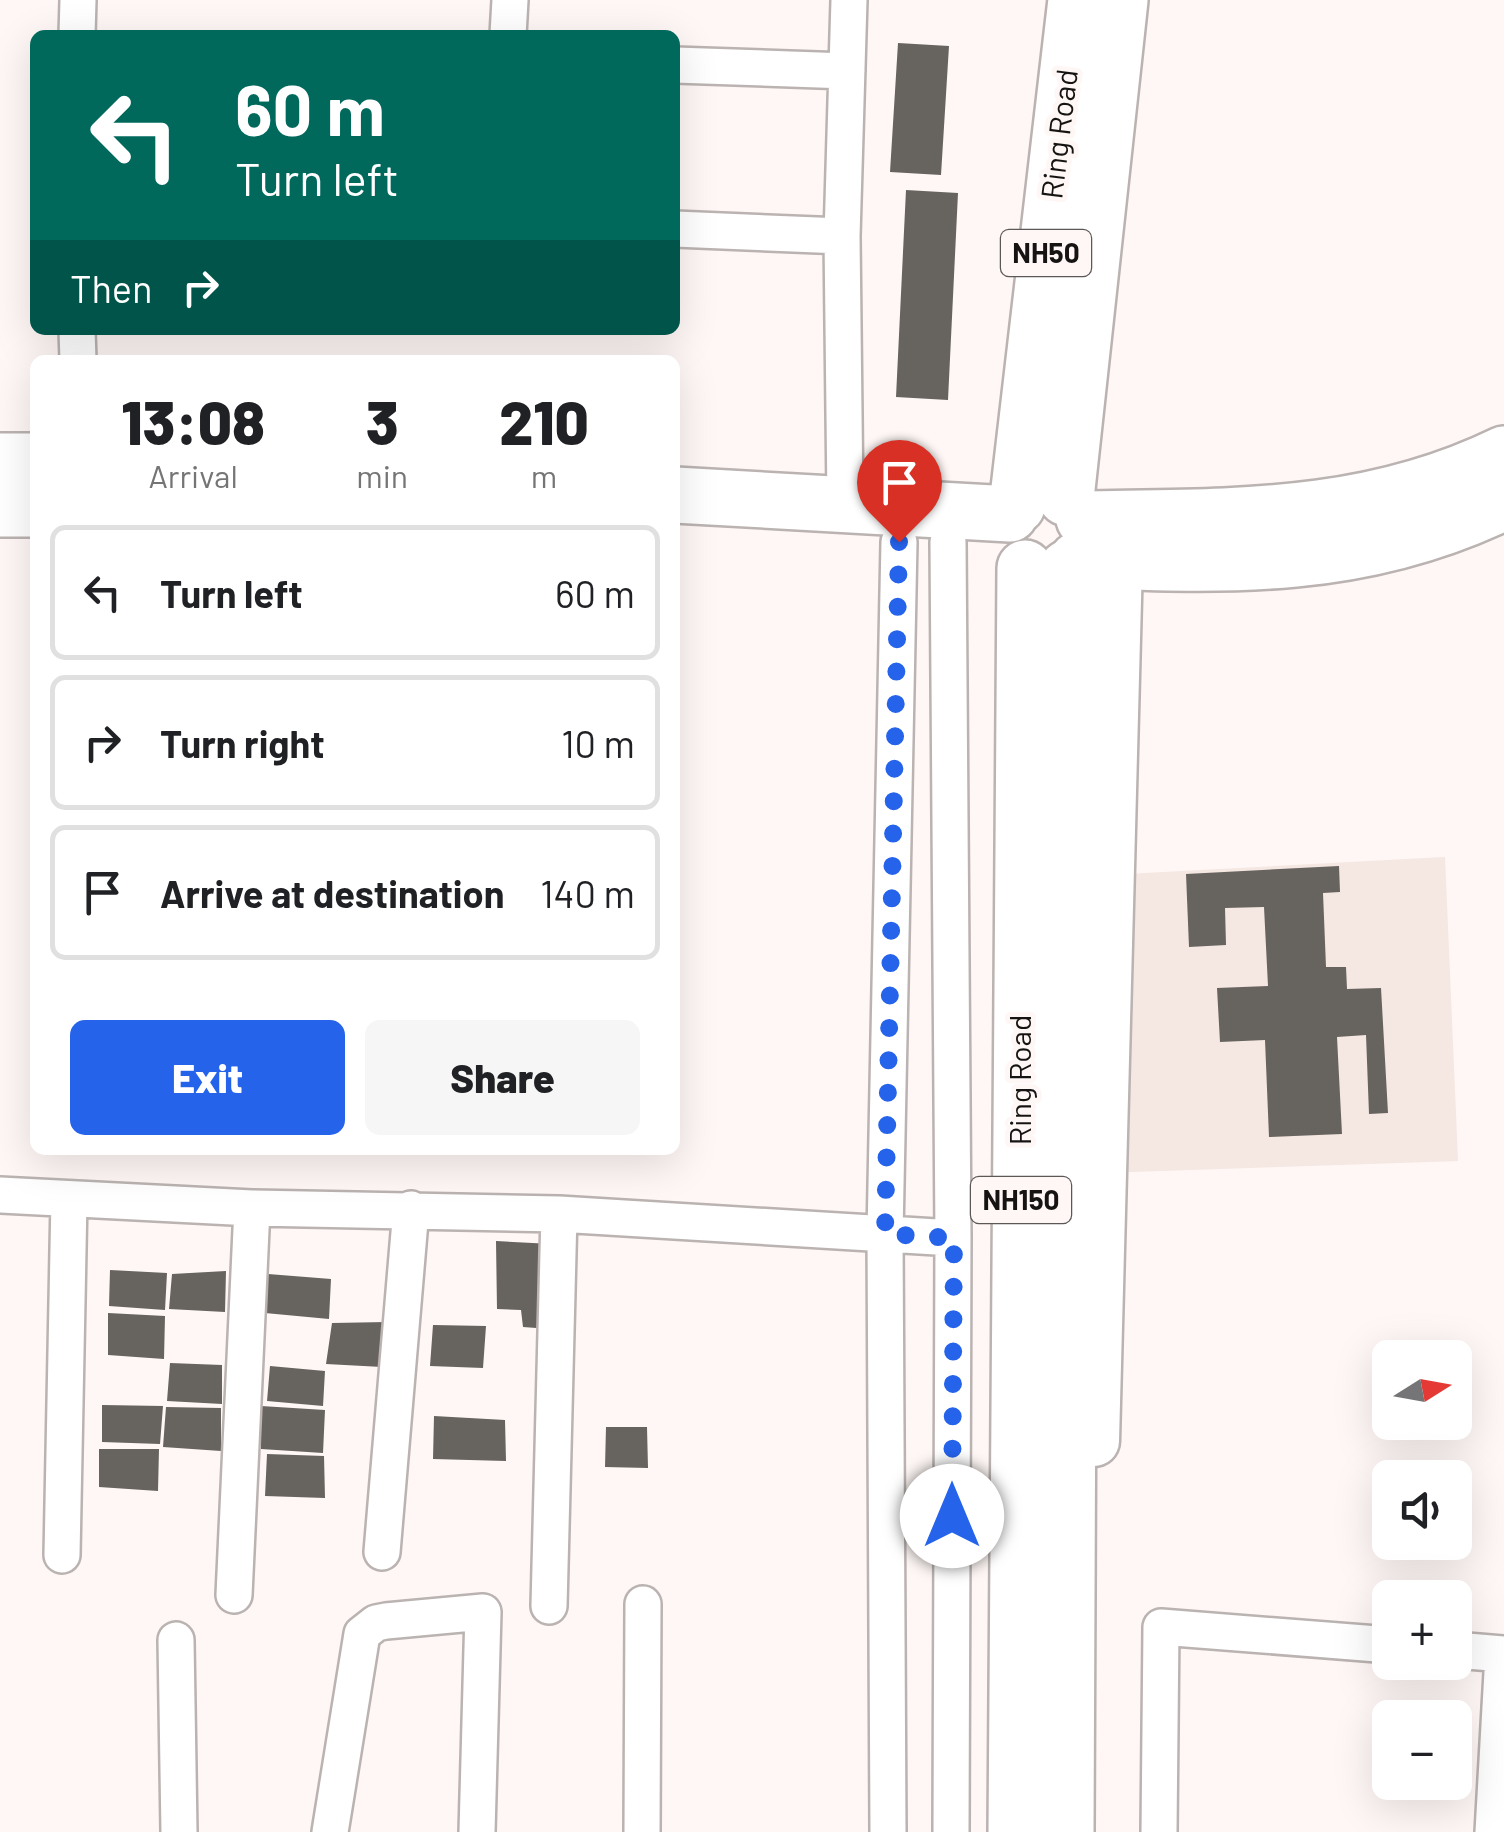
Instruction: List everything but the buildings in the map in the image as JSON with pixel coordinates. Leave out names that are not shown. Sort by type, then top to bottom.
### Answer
[{"type":"main road","name":"Ring Road","points":[[1016,1832],[1052,538],[1076,0]]},
{"type":"main road","name":"Ring Road","points":[[1066,1832],[1070,936],[1052,538],[1120,0]]},
{"type":"main road","points":[[0,460],[30,461]]},
{"type":"main road","points":[[680,533],[923,542],[1052,538],[1328,509],[1404,494],[1494,491]]},
{"type":"main road","points":[[680,495],[845,502],[1052,538]]},
{"type":"main road","points":[[0,509],[30,509]]},
{"type":"street","points":[[77,30],[78,0]]},
{"type":"street","points":[[508,30],[510,0]]},
{"type":"street","points":[[845,502],[842,236],[849,0]]},
{"type":"street","points":[[680,65],[847,71]]},
{"type":"street","points":[[680,229],[842,236]]},
{"type":"street","points":[[1052,538],[1091,1554],[1089,1832]]},
{"type":"street","points":[[888,1832],[885,1234],[923,542]]},
{"type":"street","points":[[923,542],[954,1238],[951,1832]]},
{"type":"street","points":[[0,1195],[252,1208],[560,1214],[954,1238]]},
{"type":"street","points":[[62,1555],[69,1199]]},
{"type":"street","points":[[234,1595],[252,1208]]},
{"type":"street","points":[[382,1552],[410,1209]]},
{"type":"street","points":[[549,1606],[560,1214]]},
{"type":"street","points":[[642,1832],[643,1604]]},
{"type":"street","points":[[330,1832],[362,1634],[376,1623],[483,1612],[477,1832]]},
{"type":"street","points":[[1165,1831],[1162,1626],[1372,1643]]},
{"type":"street","points":[[176,1640],[179,1832]]},
{"type":"street","points":[[1472,1651],[1503,1654],[1493,1832]]},
{"type":"shaded area","points":[[1445,857],[1458,1161],[1070,1174],[1070,877]]},
{"type":"route","points":[[899,542],[885,1234],[954,1238],[952,1516]]}]
